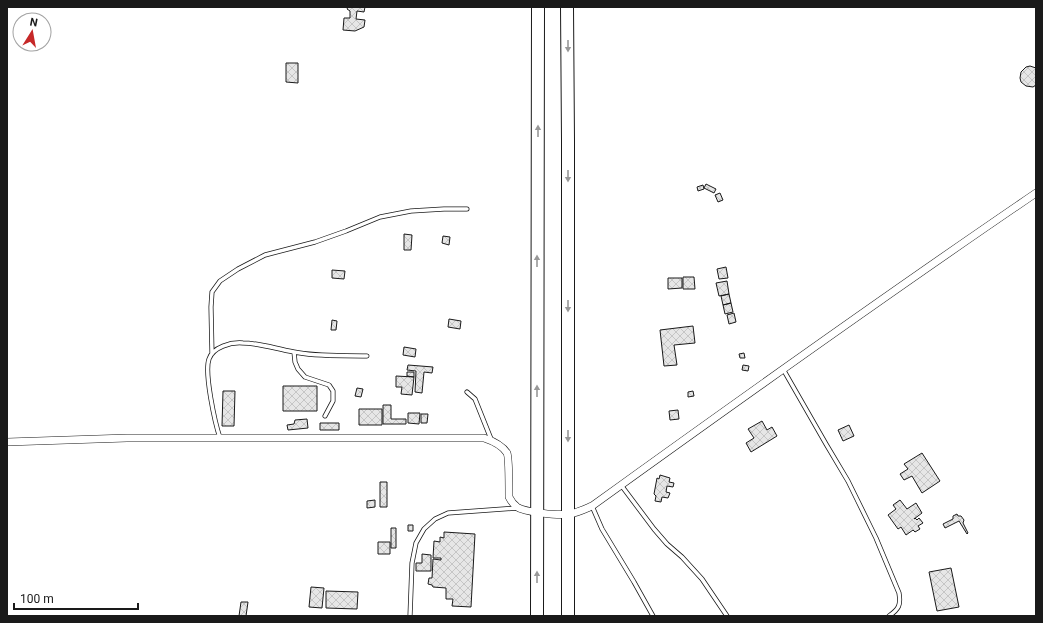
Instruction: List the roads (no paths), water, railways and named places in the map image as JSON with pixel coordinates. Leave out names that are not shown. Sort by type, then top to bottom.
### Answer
[{"type":"main road","points":[[537,616],[538,7]]},
{"type":"main road","points":[[567,7],[568,616]]},
{"type":"street","points":[[7,442],[127,438],[484,438],[492,440],[500,445],[508,454],[509,497],[511,502],[518,508],[537,513],[568,514],[578,512],[592,506],[783,369],[1036,193]]},
{"type":"lane","points":[[220,438],[216,426],[208,368],[209,360],[212,354],[212,292],[220,281],[238,269],[265,255],[315,242],[380,217],[411,211],[467,209]]},
{"type":"lane","points":[[212,354],[229,344],[241,343],[260,344],[314,355],[367,356]]},
{"type":"lane","points":[[294,352],[295,362],[298,369],[305,377],[329,385],[333,391],[333,400],[325,416]]},
{"type":"lane","points":[[783,369],[848,481],[876,538],[896,585],[900,600],[899,606],[896,611],[888,616]]},
{"type":"lane","points":[[467,392],[475,399],[492,440]]},
{"type":"lane","points":[[620,485],[667,544],[682,557],[702,579],[726,615]]},
{"type":"lane","points":[[592,506],[602,529],[653,616]]},
{"type":"lane","points":[[410,616],[412,563],[416,543],[424,529],[435,519],[448,513],[518,508]]}]
